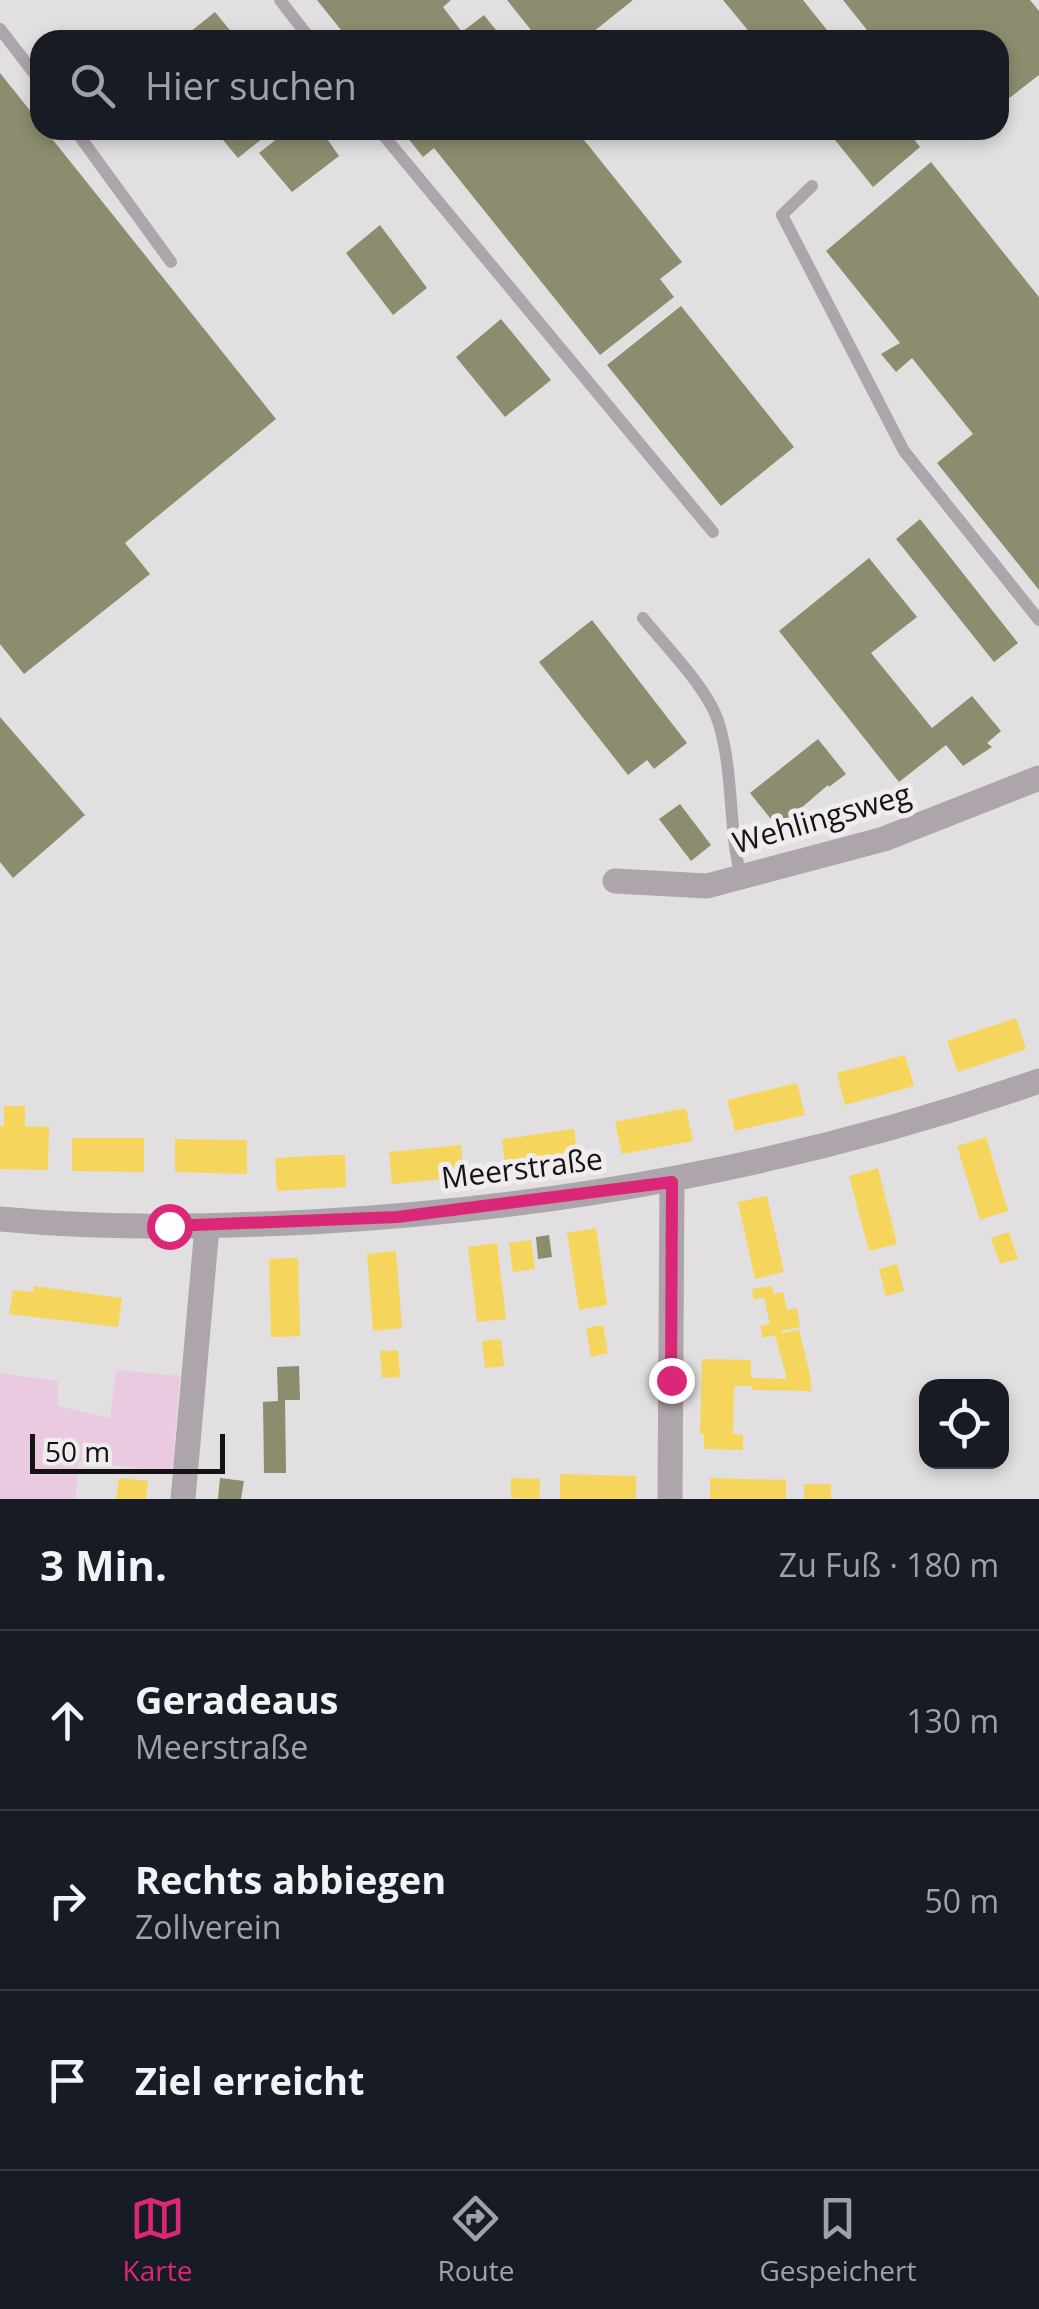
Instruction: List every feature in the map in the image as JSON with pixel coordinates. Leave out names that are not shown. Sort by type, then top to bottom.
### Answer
[{"type":"street","name":"Wehlingsweg","points":[[615,881],[707,886],[884,840],[1039,778]]},
{"type":"street","name":"Meerstraße","points":[[0,1219],[207,1227],[397,1217],[672,1182],[834,1144],[964,1108],[1039,1082]]},
{"type":"street","points":[[670,1499],[672,1182]]},
{"type":"street","points":[[183,1499],[207,1227]]},
{"type":"lane","points":[[280,0],[303,30]]},
{"type":"lane","points":[[0,29],[30,69]]},
{"type":"lane","points":[[82,140],[171,262]]},
{"type":"lane","points":[[387,140],[712,532]]},
{"type":"lane","points":[[812,186],[782,215],[904,450],[1039,620]]},
{"type":"lane","points":[[643,618],[708,700],[719,722],[734,852],[741,877]]},
{"type":"shaded area","points":[[116,1370],[180,1376],[172,1472],[79,1461],[75,1499],[0,1499],[0,1373],[58,1381],[58,1406],[110,1418]]},
{"type":"building: Wohnen","points":[[1016,1018],[1026,1049],[958,1072],[947,1041]]},
{"type":"building: Wohnen","points":[[905,1055],[914,1086],[845,1105],[837,1073]]},
{"type":"building: Wohnen","points":[[797,1083],[805,1115],[735,1131],[727,1100]]},
{"type":"building: Wohnen","points":[[4,1106],[25,1106],[25,1126],[49,1127],[48,1170],[0,1169]]},
{"type":"building: Wohnen","points":[[686,1108],[693,1141],[622,1154],[615,1122]]},
{"type":"building: Wohnen","points":[[574,1129],[578,1161],[506,1171],[502,1139]]},
{"type":"building: Wohnen","points":[[986,1137],[1008,1211],[980,1220],[957,1146]]},
{"type":"building: Wohnen","points":[[72,1138],[144,1138],[144,1172],[72,1171]]},
{"type":"building: Wohnen","points":[[175,1139],[247,1140],[247,1174],[175,1172]]},
{"type":"building: Wohnen","points":[[461,1145],[464,1177],[392,1184],[389,1152]]},
{"type":"building: Wohnen","points":[[345,1155],[346,1187],[277,1191],[275,1158]]},
{"type":"building: Wohnen","points":[[878,1168],[897,1244],[869,1251],[849,1176]]},
{"type":"building: Wohnen","points":[[767,1196],[784,1272],[755,1279],[738,1202]]},
{"type":"building: Wohnen","points":[[596,1228],[607,1305],[579,1310],[567,1233]]},
{"type":"building: Wohnen","points":[[1009,1232],[1018,1259],[1000,1264],[991,1238]]},
{"type":"building: Wohnen","points":[[531,1240],[535,1269],[513,1272],[509,1243]]},
{"type":"building: Wohnen","points":[[497,1243],[506,1319],[477,1322],[468,1247]]},
{"type":"building: Wohnen","points":[[396,1251],[402,1328],[373,1331],[367,1254]]},
{"type":"building: Wohnen","points":[[298,1258],[300,1336],[271,1337],[269,1259]]},
{"type":"building: Wohnen","points":[[897,1264],[904,1291],[886,1296],[879,1269]]},
{"type":"building: Wohnen","points":[[34,1286],[122,1298],[118,1327],[9,1314],[13,1290],[33,1292]]},
{"type":"building: Wohnen","points":[[772,1286],[773,1294],[783,1292],[787,1310],[797,1308],[800,1327],[781,1331],[799,1330],[811,1391],[734,1386],[733,1434],[743,1435],[743,1450],[704,1449],[704,1434],[700,1434],[702,1359],[751,1360],[751,1378],[787,1379],[775,1335],[763,1338],[760,1326],[770,1324],[764,1297],[754,1300],[752,1289]]},
{"type":"building: Wohnen","points":[[603,1325],[608,1353],[591,1357],[586,1328]]},
{"type":"building: Wohnen","points":[[501,1339],[504,1366],[485,1368],[482,1341]]},
{"type":"building: Wohnen","points":[[398,1350],[400,1377],[382,1378],[380,1351]]},
{"type":"building: Wohnen","points":[[560,1474],[636,1476],[636,1499],[560,1499]]},
{"type":"building: Wohnen","points":[[119,1478],[148,1481],[146,1499],[116,1499]]},
{"type":"building: Wohnen","points":[[511,1478],[540,1479],[539,1499],[511,1498]]},
{"type":"building: Wohnen","points":[[710,1478],[786,1480],[786,1499],[710,1499]]},
{"type":"building: Wohnen","points":[[804,1484],[831,1484],[831,1499],[804,1499]]},
{"type":"building: Industrie","points":[[317,0],[451,0],[443,7],[460,30],[341,30]]},
{"type":"building: Industrie","points":[[507,0],[633,0],[596,30],[531,30]]},
{"type":"building: Industrie","points":[[723,0],[803,0],[827,30],[748,30]]},
{"type":"building: Industrie","points":[[843,0],[1030,0],[1039,11],[1039,75],[1009,98],[1009,30],[867,30]]},
{"type":"building: Industrie","points":[[215,12],[230,30],[192,30]]},
{"type":"building: Industrie","points":[[484,15],[496,30],[465,30]]},
{"type":"building: Industrie","points":[[0,73],[30,110],[30,140],[53,140],[276,419],[125,543],[150,574],[24,674],[0,644]]},
{"type":"building: Industrie","points":[[223,140],[260,140],[238,158]]},
{"type":"building: Industrie","points":[[275,140],[328,140],[339,156],[292,192],[259,153]]},
{"type":"building: Industrie","points":[[409,140],[584,140],[682,262],[660,279],[674,297],[600,355],[434,148],[423,157]]},
{"type":"building: Industrie","points":[[835,140],[915,140],[920,147],[873,187]]},
{"type":"building: Industrie","points":[[931,162],[1039,297],[1039,590],[937,463],[973,434],[912,358],[896,372],[881,354],[900,343],[826,251]]},
{"type":"building: Industrie","points":[[380,225],[427,288],[393,315],[346,253]]},
{"type":"building: Industrie","points":[[681,306],[794,447],[721,506],[607,365]]},
{"type":"building: Industrie","points":[[501,319],[551,380],[505,417],[456,357]]},
{"type":"building: Industrie","points":[[920,519],[1018,643],[994,662],[896,539]]},
{"type":"building: Industrie","points":[[869,558],[917,617],[871,653],[932,728],[972,696],[1001,731],[987,743],[992,747],[963,766],[946,745],[899,782],[779,631]]},
{"type":"building: Industrie","points":[[592,620],[687,743],[654,769],[647,760],[628,775],[539,662]]},
{"type":"building: Industrie","points":[[0,717],[85,815],[13,878],[0,862]]},
{"type":"building: Industrie","points":[[818,739],[846,774],[778,828],[750,793]]},
{"type":"building: Industrie","points":[[680,804],[711,845],[691,861],[659,819]]},
{"type":"building: Industrie","points":[[549,1235],[552,1257],[538,1259],[536,1237]]},
{"type":"building: Industrie","points":[[299,1366],[300,1400],[285,1400],[286,1473],[264,1473],[263,1402],[278,1401],[277,1367]]},
{"type":"building: Industrie","points":[[220,1478],[244,1481],[241,1499],[218,1499]]},
{"type":"route","points":[[169,1226],[397,1217],[672,1182],[671,1380]]}]
